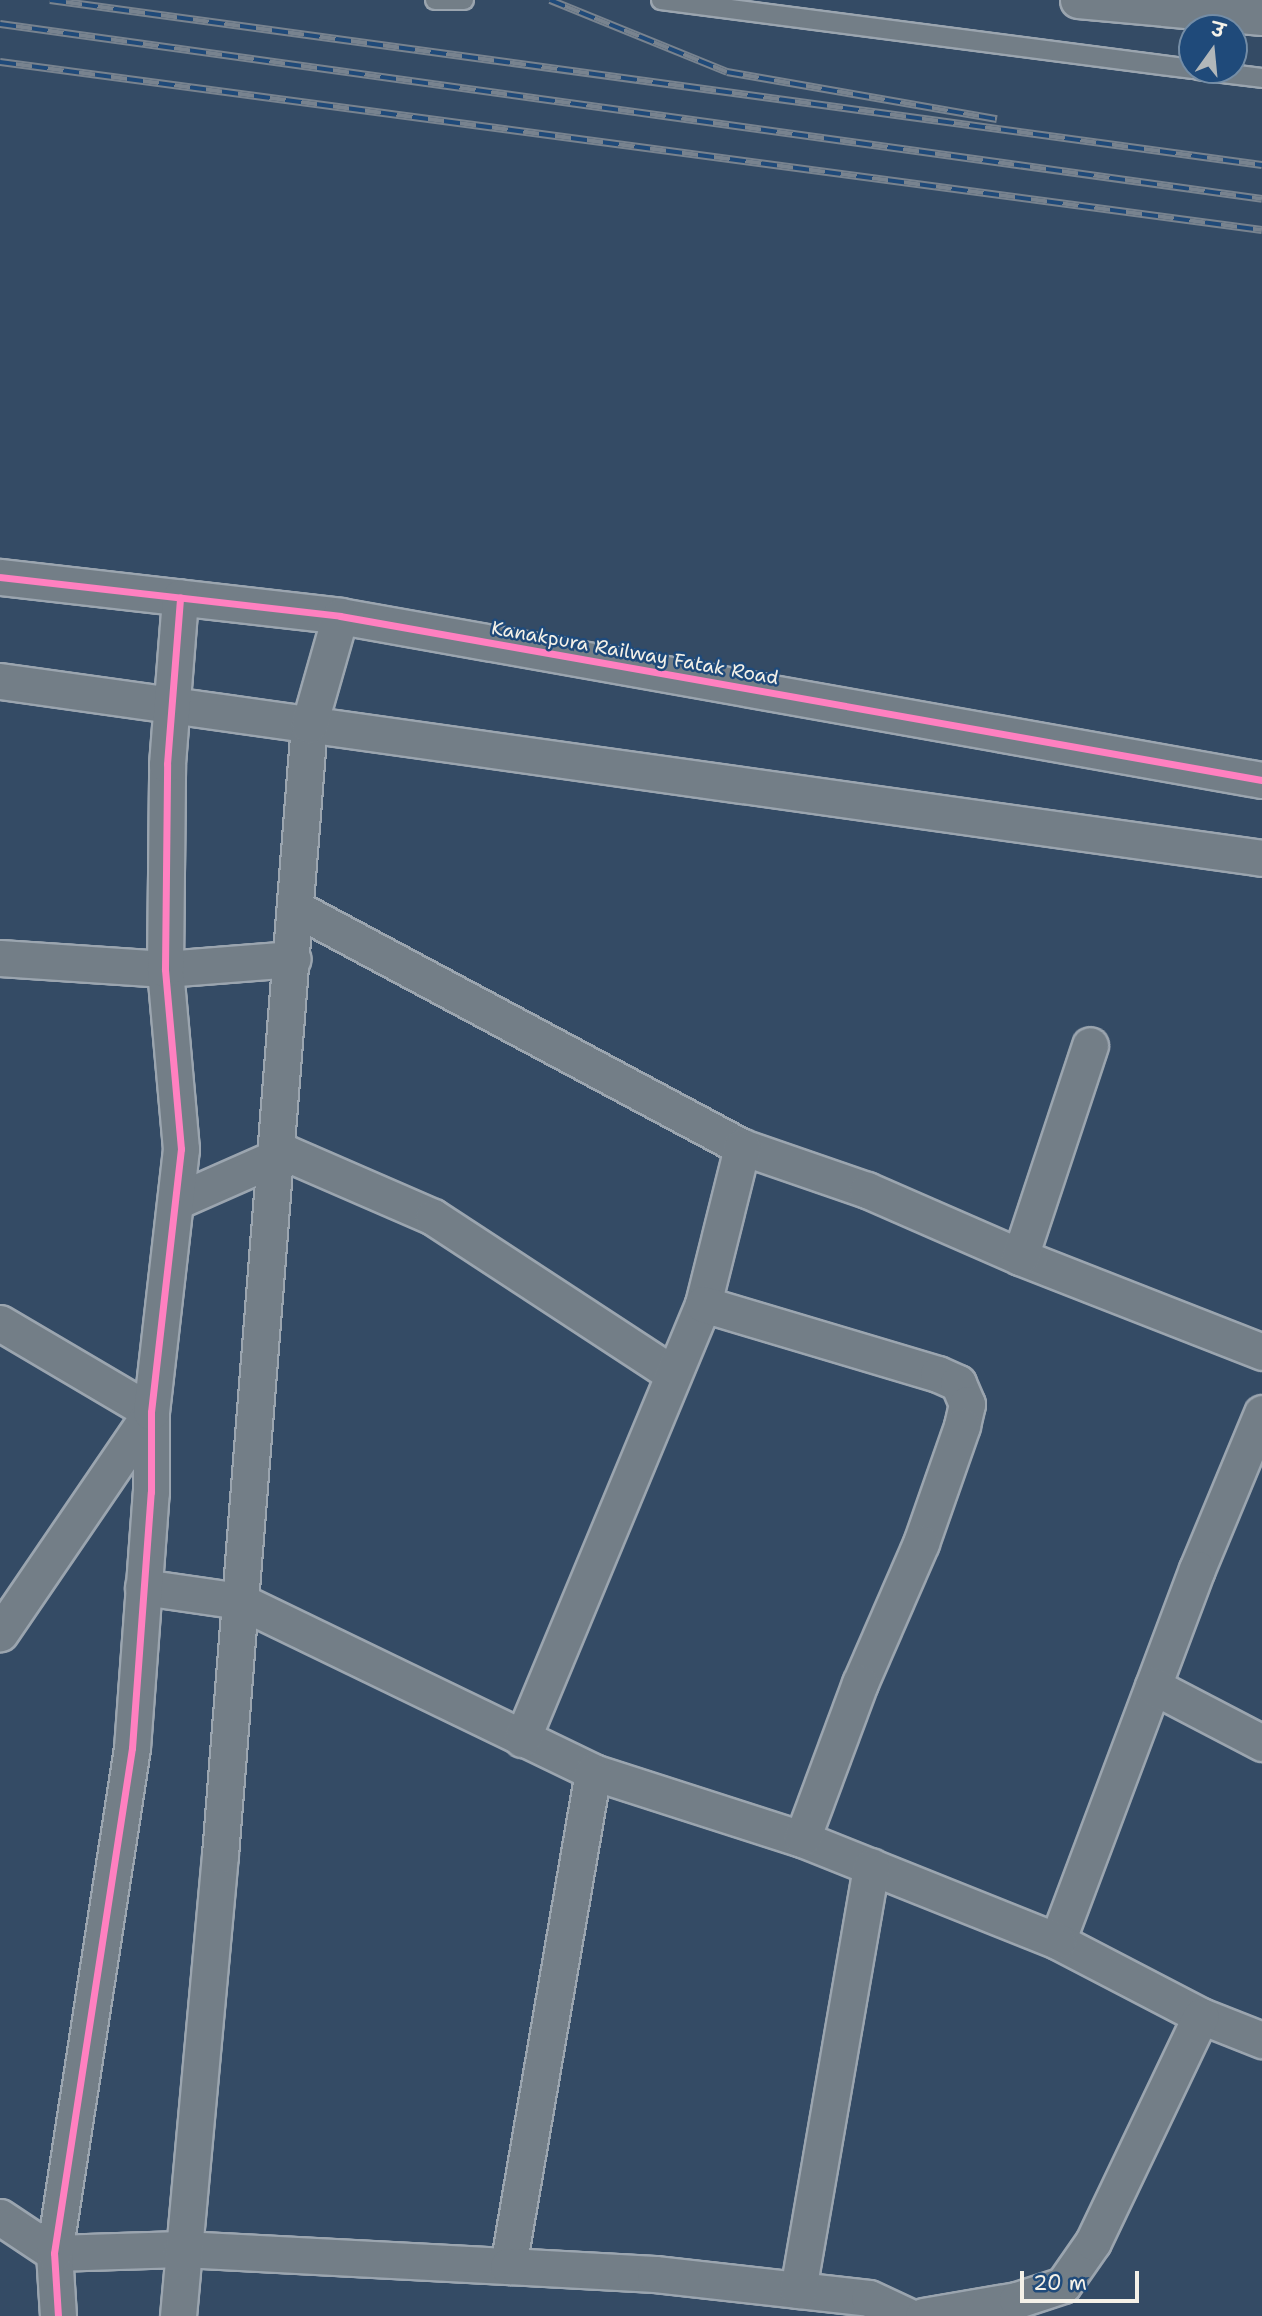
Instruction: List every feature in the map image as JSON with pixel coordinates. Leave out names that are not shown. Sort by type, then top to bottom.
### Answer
[{"type":"street","points":[[1078,0],[1262,17]]},
{"type":"street","name":"Kanakpura Railway Fatak Road","points":[[0,577],[340,616],[1262,780]]},
{"type":"street","points":[[58,2316],[54,2253],[132,1748],[150,1492],[150,1412],[177,1201],[181,1149],[165,969],[171,705],[180,597]]},
{"type":"street","points":[[178,2316],[181,2249],[240,1601],[274,1158],[298,909],[309,724],[340,616]]},
{"type":"street","points":[[0,681],[1262,858]]},
{"type":"street","points":[[298,909],[742,1147],[867,1190],[1020,1257],[1262,1352]]},
{"type":"street","points":[[0,958],[165,969],[293,959]]},
{"type":"street","points":[[1020,1257],[1090,1045]]},
{"type":"street","points":[[522,1739],[671,1373],[703,1304],[742,1147]]},
{"type":"street","points":[[177,1201],[286,1153],[433,1217],[671,1373]]},
{"type":"street","points":[[703,1304],[938,1374],[958,1383],[967,1404],[921,1543],[860,1683],[802,1839]]},
{"type":"street","points":[[0,1323],[150,1412]]},
{"type":"street","points":[[0,1633],[150,1412]]},
{"type":"street","points":[[1057,1941],[1153,1686],[1262,1413]]},
{"type":"street","points":[[143,1587],[240,1601],[593,1772],[802,1839],[871,1866],[1057,1941],[1201,2015],[1262,2040]]},
{"type":"street","points":[[1153,1686],[1262,1743]]},
{"type":"street","points":[[508,2266],[593,1772]]},
{"type":"street","points":[[798,2290],[871,1866]]},
{"type":"street","points":[[923,2316],[1017,2300],[1063,2285],[1093,2242],[1201,2015]]},
{"type":"street","points":[[0,2217],[54,2253],[181,2249],[655,2274],[869,2298],[908,2316]]},
{"type":"lane","points":[[435,0],[464,0]]},
{"type":"lane","points":[[661,0],[1178,67]]},
{"type":"railway","points":[[50,0],[1262,165]]},
{"type":"railway","points":[[550,0],[727,72],[997,119]]},
{"type":"railway","points":[[0,24],[1262,199]]},
{"type":"railway","points":[[0,62],[1262,230]]},
{"type":"cycle path","points":[[0,577],[340,616],[1262,780]]},
{"type":"cycle path","points":[[58,2316],[54,2253],[132,1748],[151,1492],[151,1412],[181,1149],[165,969],[167,764],[180,598]]}]
